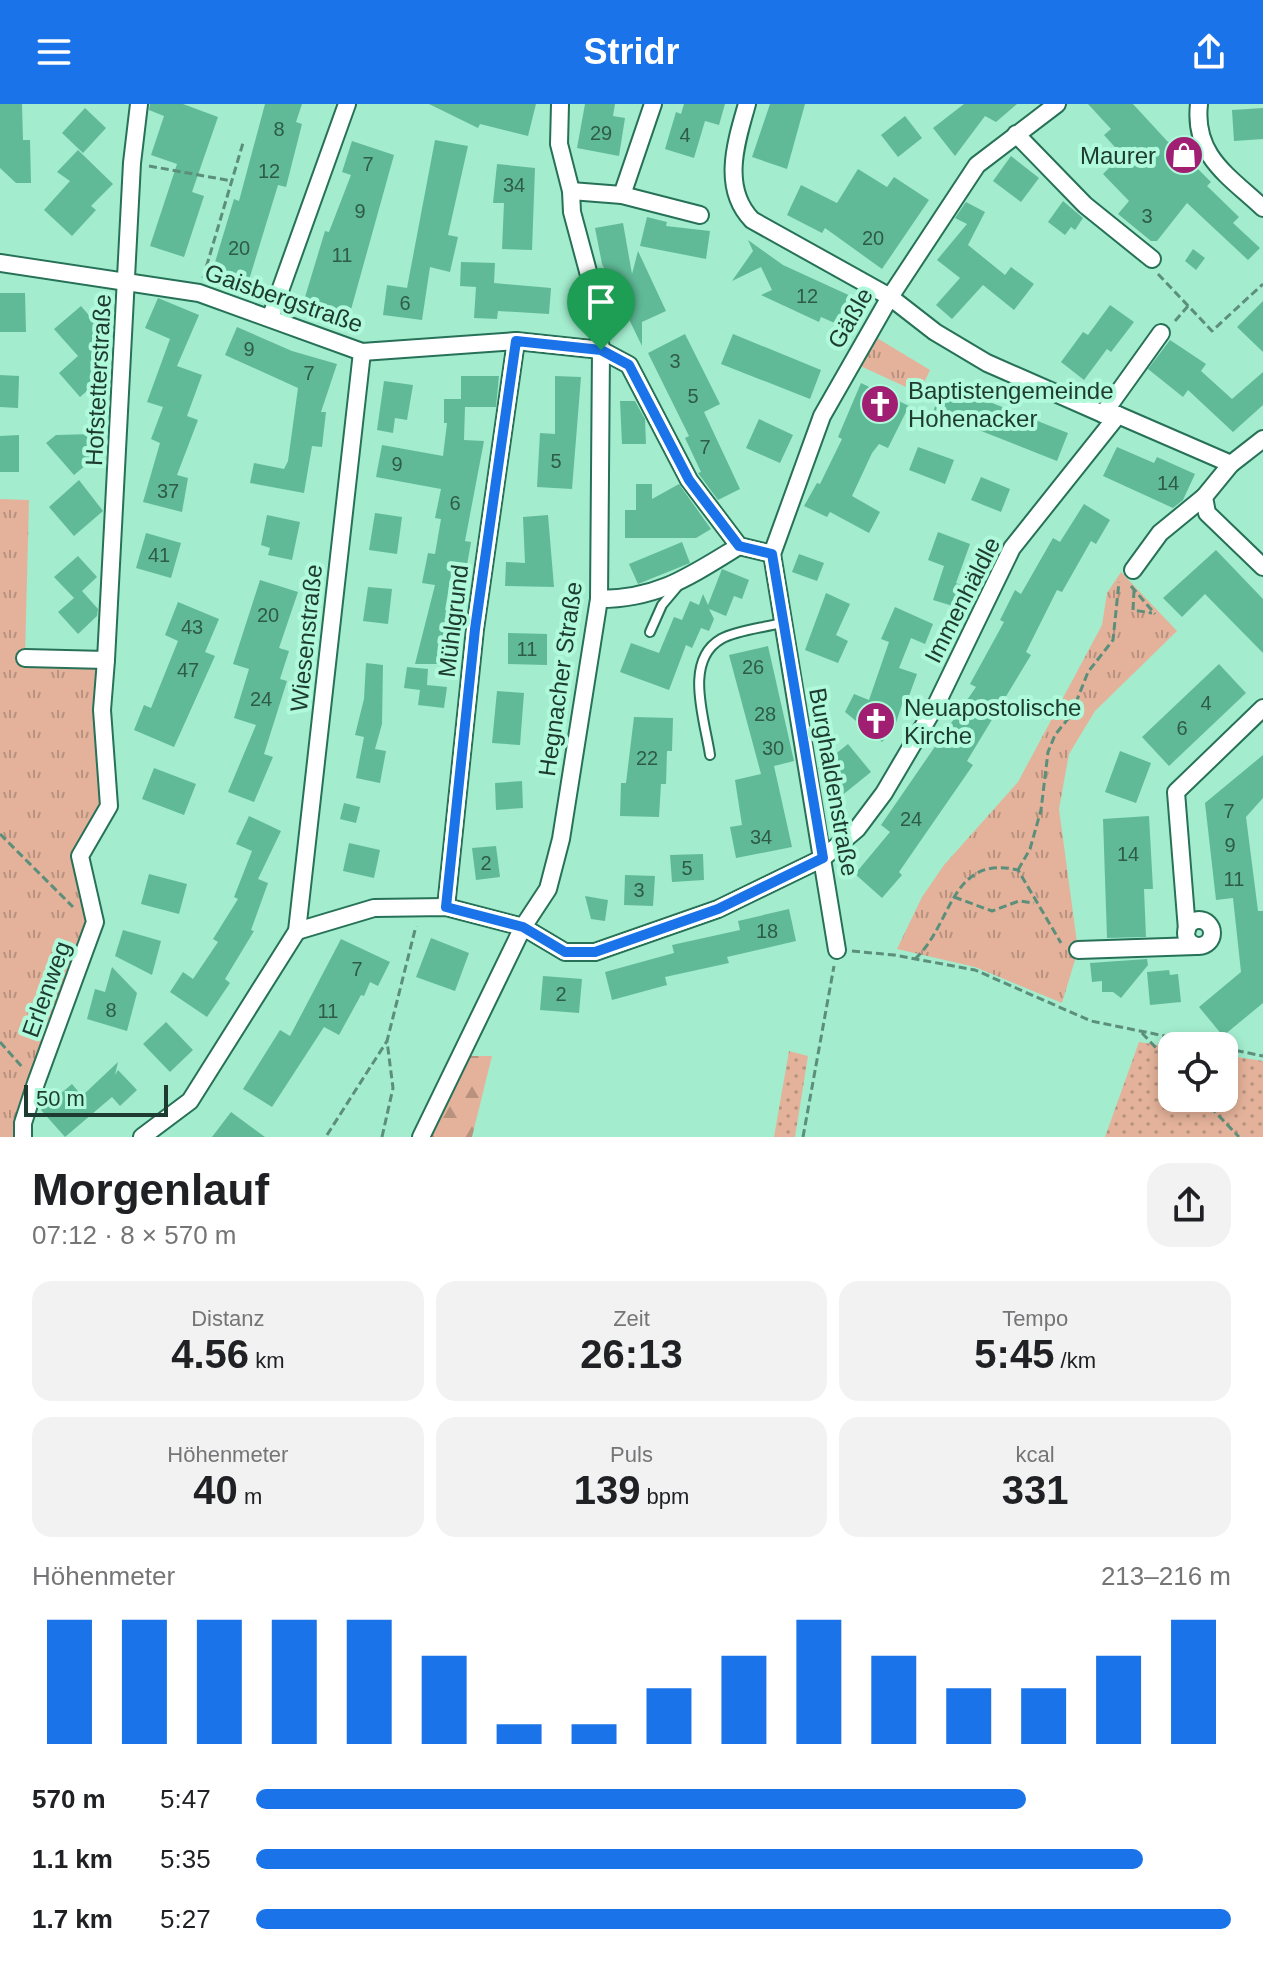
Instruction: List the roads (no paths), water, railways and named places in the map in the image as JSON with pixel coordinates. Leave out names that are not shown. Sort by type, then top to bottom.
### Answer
[{"type":"street","name":"Hofstetterstraße","points":[[80,856],[109,806],[102,710],[132,163],[139,104]]},
{"type":"street","points":[[271,316],[347,104]]},
{"type":"street","name":"Hegnacher Straße","points":[[421,1137],[523,927],[548,889],[561,839],[599,599],[601,350],[593,290],[572,212],[571,191],[559,144],[560,104]]},
{"type":"street","points":[[622,195],[653,104]]},
{"type":"street","points":[[747,104],[736,140],[733,185],[743,211],[752,220],[890,297],[935,332],[987,363],[1231,464]]},
{"type":"street","name":"Gäßle","points":[[772,554],[822,416],[890,297],[977,165],[1057,104]]},
{"type":"street","points":[[1199,104],[1197,124],[1201,143],[1213,160],[1263,208]]},
{"type":"street","points":[[1016,134],[1085,205],[1152,259]]},
{"type":"street","points":[[571,191],[622,195],[700,215]]},
{"type":"street","name":"Gaisbergstraße","points":[[0,263],[127,279],[199,293],[271,316],[362,352],[516,341],[601,350]]},
{"type":"street","name":"Immenhäldle","points":[[446,907],[523,927],[565,952],[595,952],[718,909],[823,858],[857,829],[884,793],[937,703],[1012,548],[1110,414],[1167,328]]},
{"type":"street","name":"Mühlgrund","points":[[446,907],[475,629],[516,341]]},
{"type":"street","points":[[601,350],[629,365],[689,480],[739,546],[772,554]]},
{"type":"street","name":"Wiesenstraße","points":[[297,931],[362,352]]},
{"type":"street","points":[[1133,570],[1160,533],[1204,497],[1231,464],[1263,439]]},
{"type":"street","points":[[1204,497],[1207,513],[1263,567]]},
{"type":"street","points":[[599,599],[634,599],[684,580],[739,546]]},
{"type":"street","name":"Burghaldenstraße","points":[[772,554],[837,950]]},
{"type":"street","points":[[25,658],[106,660]]},
{"type":"street","points":[[1078,950],[1196,946],[1187,937],[1176,792],[1263,708]]},
{"type":"street","name":"Erlenweg","points":[[23,1137],[23,1123],[36,1083],[95,922],[80,856]]},
{"type":"street","points":[[142,1137],[190,1101],[297,931],[374,908],[420,910],[446,907]]},
{"type":"lane","points":[[650,632],[662,605],[684,580]]},
{"type":"lane","points":[[710,755],[698,672],[708,649],[723,638],[781,623]]},
{"type":"place","name":"Maurer","points":[[1184,155]]},
{"type":"place","name":"Baptistengemeinde Hohenacker","points":[[880,404]]},
{"type":"place","name":"Neuapostolische Kirche","points":[[876,721]]}]
